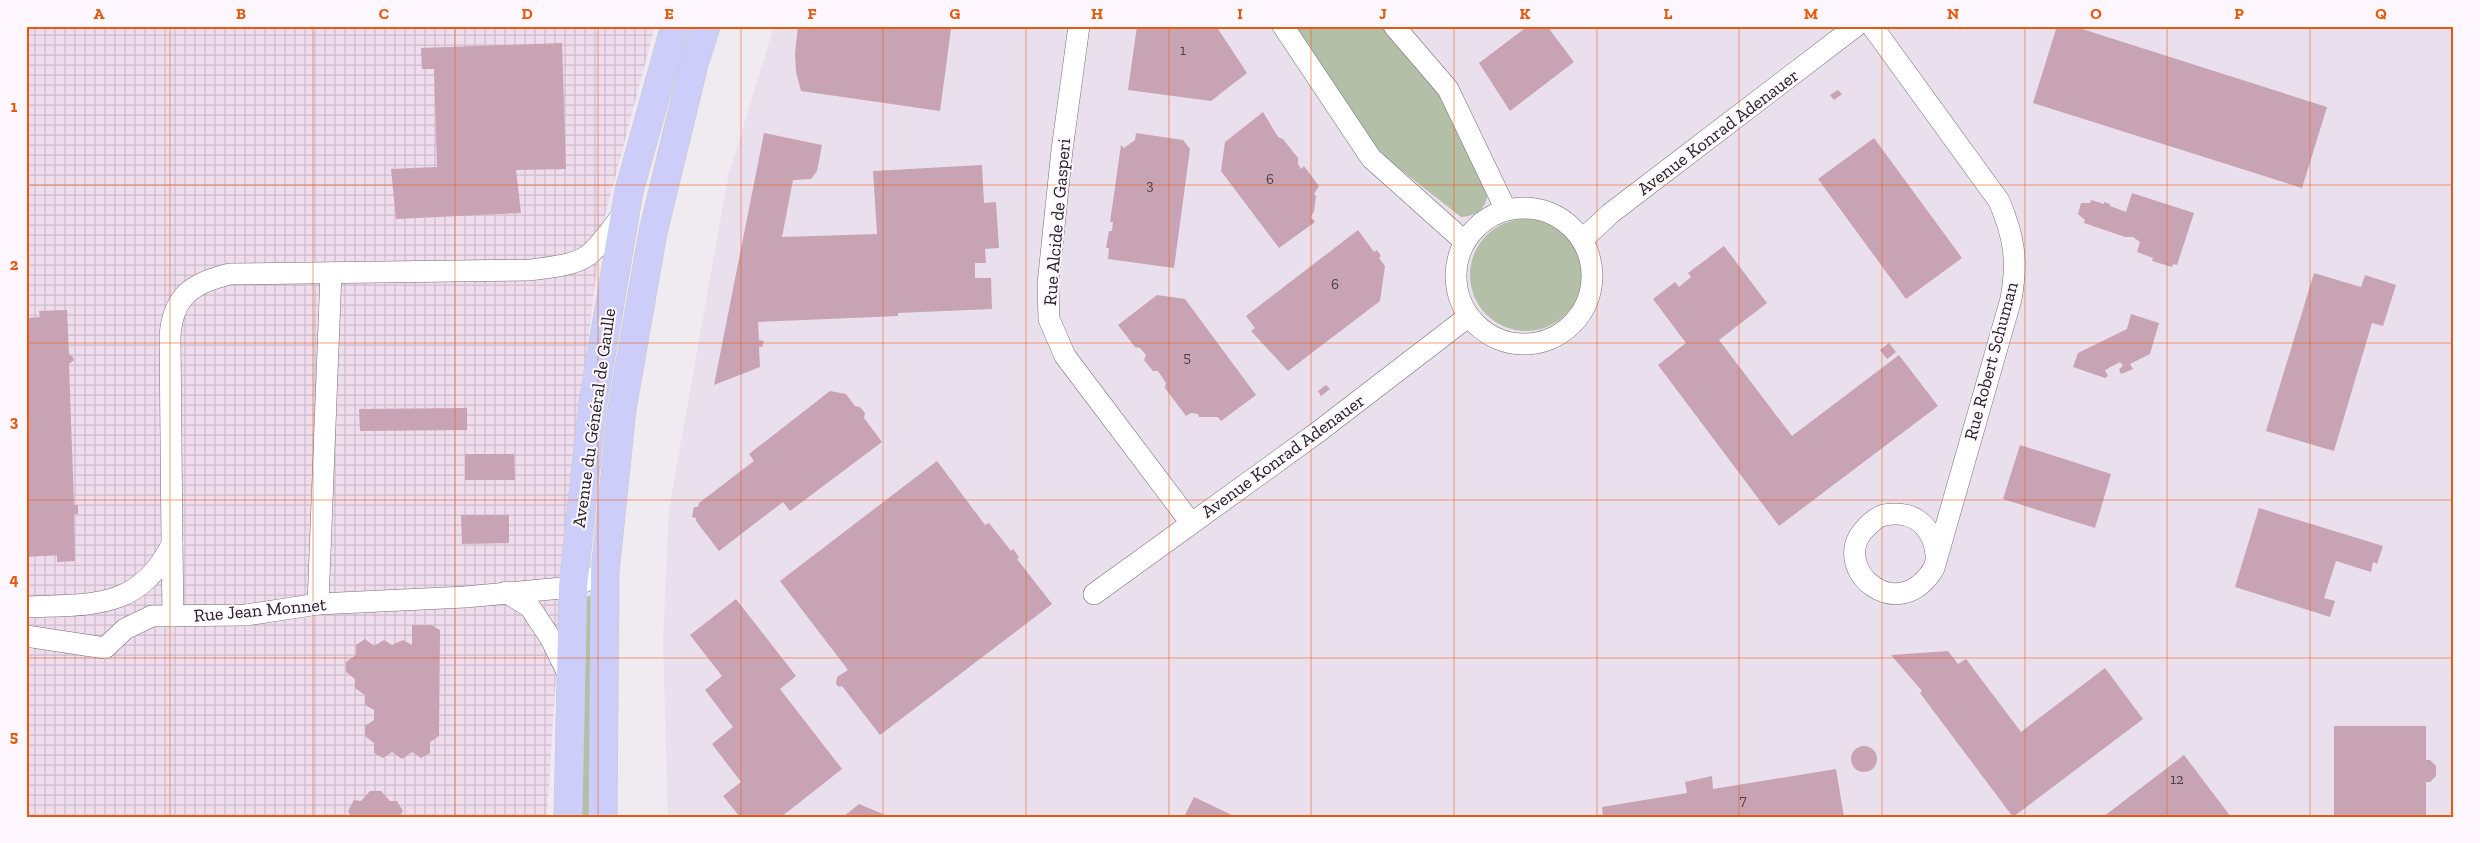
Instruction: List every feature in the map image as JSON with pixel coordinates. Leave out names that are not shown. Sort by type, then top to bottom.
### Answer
[{"type":"main road","name":"Avenue du Général de Gaulle","points":[[568,817],[572,587],[593,403],[625,210],[675,26]]},
{"type":"main road","name":"Avenue du Général de Gaulle","points":[[603,817],[605,572],[622,409],[653,232],[694,64],[706,26]]},
{"type":"street","name":"Rue Alcide de Gasperi","points":[[1079,26],[1062,150],[1049,275],[1049,319],[1065,356],[1190,523]]},
{"type":"street","points":[[1283,26],[1370,158],[1465,242]]},
{"type":"street","points":[[1394,26],[1448,89],[1506,210]]},
{"type":"street","name":"Avenue Konrad Adenauer","points":[[1582,240],[1611,213],[1856,26]]},
{"type":"street","name":"Rue Robert Schuman","points":[[1872,26],[1999,201],[2011,228],[2015,257],[2011,298],[1936,555],[1934,568],[1927,580],[1917,588],[1905,593],[1892,594],[1879,591],[1867,583],[1860,572],[1856,559],[1856,546],[1861,533],[1869,523],[1881,516],[1894,514],[1907,515],[1919,521]]},
{"type":"street","points":[[1528,208],[1549,212],[1567,223],[1582,240],[1590,260],[1592,282],[1587,303],[1575,321],[1557,335],[1535,343],[1512,343],[1496,338],[1481,328],[1469,316],[1460,298],[1456,279],[1458,260],[1465,242],[1476,228],[1490,217],[1506,210],[1528,208]]},
{"type":"street","points":[[172,616],[170,336],[175,307],[186,293],[208,279],[230,274],[530,270],[573,262],[592,252],[625,210]]},
{"type":"street","points":[[318,604],[331,273]]},
{"type":"street","name":"Avenue Konrad Adenauer","points":[[1094,594],[1318,432],[1469,316]]},
{"type":"street","points":[[1936,555],[1935,542],[1929,530],[1919,521],[1954,493]]},
{"type":"street","points":[[26,607],[101,604],[122,596],[144,582],[165,557],[172,544]]},
{"type":"street","name":"Rue Jean Monnet","points":[[26,636],[105,648],[125,629],[138,621],[152,616],[246,614],[318,604],[465,597],[572,587],[605,572]]},
{"type":"street","points":[[506,592],[530,607],[551,639],[571,678]]},
{"type":"shaded area","points":[[26,26],[655,26],[601,231],[563,562],[547,817],[26,817]]},
{"type":"shaded area","points":[[774,26],[2454,26],[2454,817],[668,817],[663,642],[669,510],[728,177]]},
{"type":"green space","points":[[1294,26],[1383,26],[1442,95],[1488,191],[1484,206],[1477,213],[1461,217],[1391,162],[1370,141]]},
{"type":"green space","points":[[1526,219],[1547,223],[1565,236],[1578,254],[1582,275],[1578,296],[1565,314],[1547,327],[1526,331],[1505,327],[1487,314],[1474,296],[1470,275],[1474,254],[1487,236],[1505,223]]},
{"type":"green space","points":[[592,594],[589,817],[581,817],[584,599]]},
{"type":"building","points":[[798,26],[932,26],[951,29],[940,111],[801,91],[796,72],[795,53]]},
{"type":"building","points":[[1137,26],[1216,26],[1247,73],[1211,101],[1128,90]]},
{"type":"building","points":[[1528,26],[1547,26],[1574,62],[1510,111],[1479,63]]},
{"type":"building","points":[[2057,26],[2083,26],[2082,29],[2327,107],[2302,188],[2033,103]]},
{"type":"building","points":[[562,43],[566,169],[516,170],[521,213],[396,219],[391,169],[437,167],[434,69],[422,69],[421,48]]},
{"type":"building","points":[[1838,90],[1842,94],[1834,100],[1830,95]]},
{"type":"building","points":[[1263,112],[1278,137],[1283,139],[1298,158],[1298,164],[1301,169],[1304,166],[1319,186],[1314,194],[1316,196],[1314,211],[1311,217],[1315,222],[1279,248],[1221,171],[1225,142]]},
{"type":"building","points":[[764,133],[822,145],[817,171],[811,179],[793,180],[782,237],[877,234],[873,171],[982,165],[984,203],[996,202],[999,248],[985,249],[986,263],[975,263],[975,278],[991,278],[992,309],[898,313],[898,316],[758,322],[759,340],[764,341],[762,347],[759,347],[760,367],[714,385]]},
{"type":"building","points":[[1136,133],[1183,140],[1190,149],[1174,268],[1108,259],[1109,248],[1106,248],[1109,231],[1112,231],[1113,222],[1110,222],[1121,145],[1124,148],[1135,140]]},
{"type":"building","points":[[1874,138],[1962,258],[1906,299],[1818,179]]},
{"type":"building","points":[[2132,193],[2194,213],[2177,265],[2173,264],[2172,267],[2152,261],[2153,258],[2137,252],[2140,242],[2133,237],[2125,237],[2084,223],[2085,220],[2078,214],[2081,203],[2090,203],[2091,200],[2110,204],[2110,206],[2126,212]]},
{"type":"building","points":[[1358,230],[1374,252],[1377,250],[1381,256],[1379,258],[1385,266],[1380,301],[1288,371],[1251,331],[1255,328],[1246,316]]},
{"type":"building","points":[[1724,246],[1767,303],[1719,340],[1792,436],[1899,355],[1938,406],[1779,526],[1658,365],[1686,343],[1653,299],[1675,282],[1679,287],[1691,277],[1688,273]]},
{"type":"building","points":[[2314,273],[2361,287],[2365,275],[2396,285],[2383,326],[2372,323],[2334,451],[2266,431]]},
{"type":"building","points":[[1157,295],[1185,299],[1256,395],[1221,421],[1218,417],[1199,417],[1198,414],[1191,413],[1186,416],[1165,388],[1166,383],[1158,371],[1153,371],[1144,360],[1146,355],[1140,348],[1135,347],[1118,325]]},
{"type":"building","points":[[67,310],[69,354],[74,360],[69,364],[74,505],[78,505],[78,514],[74,514],[75,561],[57,562],[57,555],[26,557],[26,318],[40,317],[39,311]]},
{"type":"building","points":[[2131,314],[2159,323],[2150,354],[2130,364],[2133,369],[2121,374],[2119,369],[2123,366],[2120,362],[2105,370],[2108,376],[2105,378],[2073,367],[2078,353],[2127,329]]},
{"type":"building","points":[[1889,343],[1896,352],[1887,359],[1880,350]]},
{"type":"building","points":[[1326,385],[1330,389],[1321,396],[1318,391]]},
{"type":"building","points":[[830,391],[846,394],[855,406],[860,407],[865,413],[864,418],[882,442],[790,511],[783,502],[719,551],[696,521],[696,518],[692,517],[694,507],[698,507],[699,503],[754,461],[749,454]]},
{"type":"building","points":[[467,408],[467,430],[360,431],[359,409]]},
{"type":"building","points":[[2020,445],[2111,474],[2095,528],[2003,499]]},
{"type":"building","points":[[465,454],[514,454],[515,480],[465,480]]},
{"type":"building","points":[[937,461],[985,525],[989,523],[1011,551],[1013,549],[1019,557],[1017,559],[1052,604],[880,735],[842,686],[839,687],[836,684],[837,677],[848,670],[780,581]]},
{"type":"building","points":[[2259,508],[2383,546],[2377,564],[2373,562],[2371,572],[2336,561],[2324,598],[2335,601],[2330,617],[2235,587]]},
{"type":"building","points":[[461,515],[509,515],[509,543],[462,544]]},
{"type":"building","points":[[736,599],[796,676],[780,689],[842,769],[781,817],[740,817],[723,796],[741,782],[712,744],[733,727],[705,690],[722,676],[690,635]]},
{"type":"building","points":[[412,625],[431,625],[440,630],[439,736],[430,742],[430,753],[421,758],[412,752],[402,759],[392,752],[383,758],[374,753],[374,743],[365,736],[365,726],[374,720],[374,710],[365,705],[365,695],[355,688],[355,679],[346,672],[346,662],[356,655],[356,645],[365,639],[374,646],[384,640],[392,645],[403,640],[412,645]]},
{"type":"building","points":[[1948,651],[1958,664],[1966,659],[2021,732],[2105,668],[2143,719],[2013,817],[1920,693],[1922,691],[1891,655]]},
{"type":"building","points":[[2334,726],[2426,726],[2426,760],[2430,760],[2436,766],[2436,776],[2430,782],[2426,782],[2426,817],[2334,817]]},
{"type":"building","points":[[1864,746],[1873,750],[1877,759],[1873,768],[1864,772],[1855,768],[1851,759],[1855,750]]},
{"type":"building","points":[[2184,755],[2231,817],[2103,817]]},
{"type":"building","points":[[1836,769],[1844,817],[1603,817],[1602,807],[1687,793],[1685,782],[1712,776],[1713,789]]},
{"type":"building","points":[[370,791],[381,791],[390,801],[397,801],[403,811],[399,817],[351,817],[348,811],[354,800],[361,801]]},
{"type":"building","points":[[1194,797],[1236,817],[1184,817]]},
{"type":"building","points":[[859,804],[890,817],[843,817]]}]
